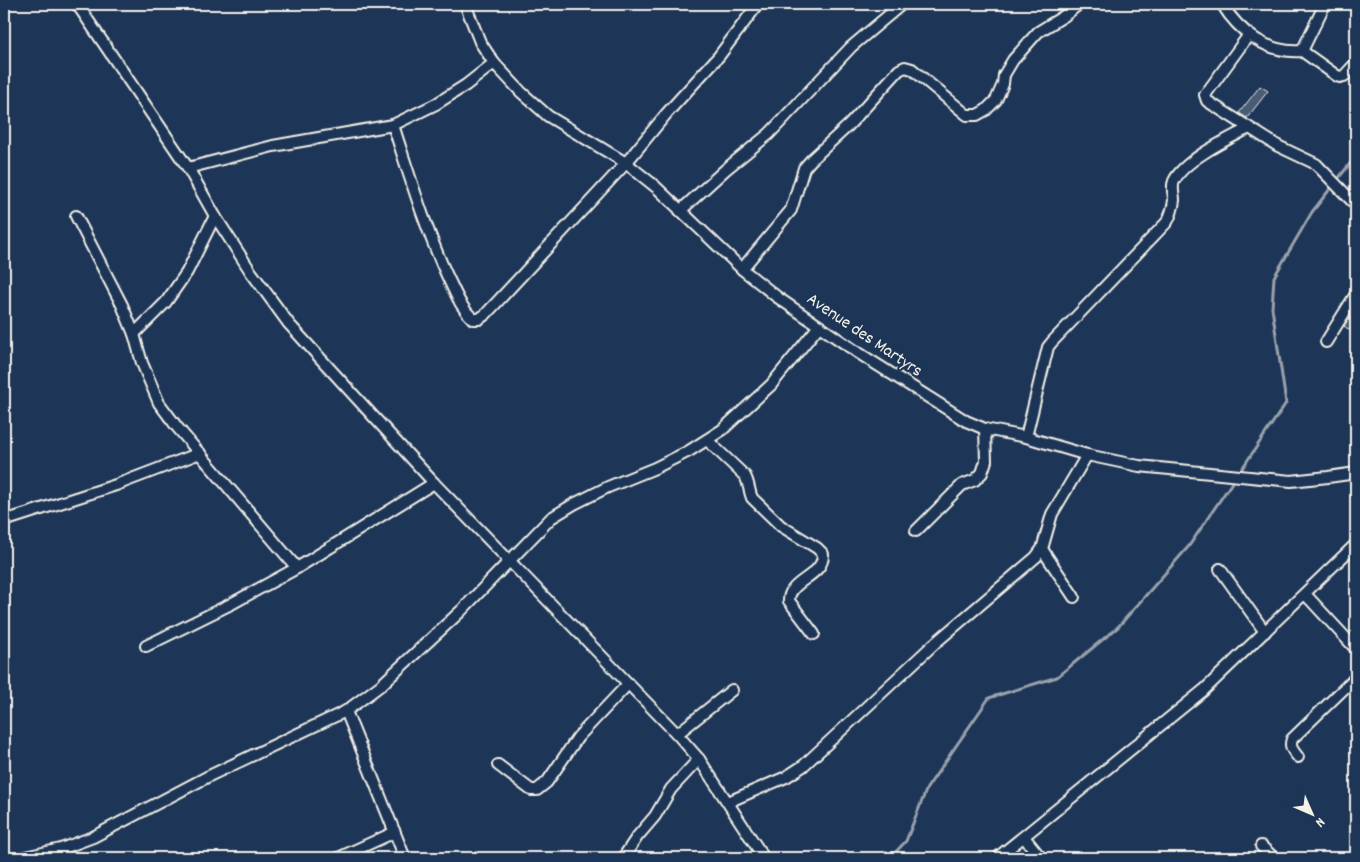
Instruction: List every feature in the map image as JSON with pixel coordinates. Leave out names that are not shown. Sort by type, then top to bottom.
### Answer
[{"type":"street","points":[[77,4],[188,168],[215,216],[251,272],[289,324],[434,483],[677,734],[699,759],[764,858]]},
{"type":"street","name":"Avenue des Martyrs","points":[[465,4],[480,42],[494,63],[521,92],[548,116],[626,163],[656,187],[742,269],[778,297],[857,352],[966,421],[985,429],[1026,437],[1087,455],[1138,466],[1291,481],[1328,478],[1356,473]]},
{"type":"street","points":[[393,125],[442,264],[461,305],[473,319],[479,319],[486,314],[626,163],[667,113],[719,56],[758,4]]},
{"type":"street","points":[[680,211],[769,134],[850,47],[902,4]]},
{"type":"street","points":[[742,269],[790,210],[804,168],[849,125],[899,70],[905,67],[912,69],[967,115],[977,116],[996,100],[1003,84],[1004,75],[1013,60],[1038,32],[1079,4]]},
{"type":"street","points":[[1222,4],[1248,36],[1278,49],[1294,52],[1302,51],[1340,77],[1344,76],[1356,62]]},
{"type":"street","points":[[1302,51],[1325,4]]},
{"type":"street","points":[[1248,36],[1205,95],[1206,101],[1278,146],[1316,164],[1356,205]]},
{"type":"street","points":[[188,168],[273,146],[393,125],[436,104],[459,90],[494,63]]},
{"type":"street","points":[[1026,437],[1048,347],[1167,222],[1173,211],[1174,198],[1172,188],[1185,167],[1212,148],[1249,128]]},
{"type":"street","points":[[76,216],[122,305],[134,334],[142,363],[159,403],[177,427],[297,568]]},
{"type":"street","points":[[134,334],[166,302],[187,272],[215,216]]},
{"type":"street","points":[[1326,342],[1356,294]]},
{"type":"street","points":[[20,858],[61,849],[93,837],[209,776],[346,711],[381,685],[461,611],[551,518],[608,487],[655,468],[722,430],[771,385],[819,326]]},
{"type":"street","points":[[916,531],[962,485],[975,480],[982,473],[986,461],[985,429]]},
{"type":"street","points":[[707,440],[745,476],[752,498],[780,526],[817,548],[823,554],[823,560],[819,567],[792,590],[788,596],[789,601],[814,634]]},
{"type":"street","points":[[4,521],[116,485],[200,453]]},
{"type":"street","points":[[728,802],[786,777],[803,766],[934,644],[1036,557],[1042,549],[1052,514],[1087,455]]},
{"type":"street","points":[[146,646],[231,604],[297,568],[434,483]]},
{"type":"street","points":[[998,858],[1204,690],[1356,544]]},
{"type":"street","points":[[1042,549],[1074,597]]},
{"type":"street","points":[[1220,569],[1265,632]]},
{"type":"street","points":[[1305,594],[1356,650]]},
{"type":"street","points":[[1298,757],[1290,744],[1292,738],[1356,677]]},
{"type":"street","points":[[498,765],[531,790],[537,790],[547,782],[578,737],[628,684]]},
{"type":"street","points":[[677,734],[732,690]]},
{"type":"street","points":[[346,711],[405,858]]},
{"type":"street","points":[[623,858],[637,837],[655,816],[670,789],[699,759]]},
{"type":"street","points":[[338,858],[395,832]]},
{"type":"street","points":[[1024,837],[1041,858]]},
{"type":"street","points":[[1261,846],[1274,858]]},
{"type":"building","points":[[1260,86],[1268,91],[1247,118],[1239,113]]},
{"type":"building","points":[[1356,307],[1356,335],[1344,326]]},
{"type":"waterway","points":[[1239,473],[1286,403],[1272,308],[1274,277],[1312,212],[1356,156]]},
{"type":"waterway","points":[[890,858],[906,841],[927,788],[989,698],[1057,677],[1118,627],[1189,546],[1235,478]]}]
